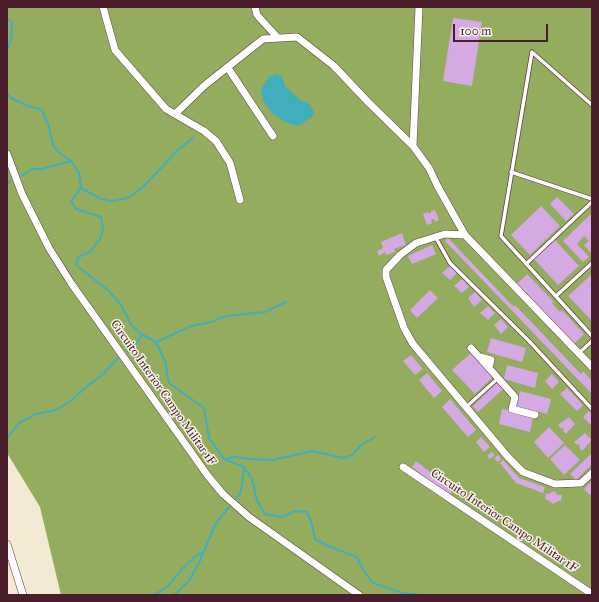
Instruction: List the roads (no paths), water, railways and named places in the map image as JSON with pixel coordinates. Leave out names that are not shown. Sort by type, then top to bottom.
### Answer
[{"type":"street","points":[[103,7],[115,50],[166,109],[204,131],[216,141],[230,164],[240,200]]},
{"type":"street","points":[[255,7],[257,15],[278,38]]},
{"type":"street","points":[[413,146],[419,7]]},
{"type":"street","points":[[175,114],[205,85],[228,68],[262,39],[297,37],[334,66],[413,146],[429,168],[465,235],[592,367]]},
{"type":"street","points":[[228,68],[273,136]]},
{"type":"street","name":"Circuito Interior Campo Militar 1F","points":[[7,154],[22,194],[35,222],[53,254],[71,282],[208,476],[223,494],[249,517],[359,595]]},
{"type":"street","points":[[465,235],[445,234],[416,243],[400,255],[386,270],[386,277],[404,328],[413,344],[508,457],[523,472],[555,484],[581,483],[592,473]]},
{"type":"street","points":[[471,348],[515,396],[512,409],[535,415]]},
{"type":"street","name":"Circuito Interior Campo Militar 1F","points":[[403,467],[592,594]]},
{"type":"street","points":[[7,544],[23,595]]},
{"type":"lane","points":[[592,104],[532,52],[501,236],[592,336]]},
{"type":"lane","points":[[512,172],[592,201],[526,264]]},
{"type":"lane","points":[[435,237],[450,263],[529,342],[592,409]]},
{"type":"lane","points":[[556,296],[592,263]]},
{"type":"lane","points":[[578,353],[592,341]]},
{"type":"lane","points":[[466,407],[495,381]]},
{"type":"water","points":[[276,74],[280,75],[284,81],[284,85],[300,100],[308,103],[314,112],[312,117],[298,126],[287,123],[272,113],[263,100],[261,89],[269,77]]},
{"type":"waterway","points":[[7,19],[12,22],[11,39],[7,50]]},
{"type":"waterway","points":[[7,93],[11,98],[28,106],[42,110],[49,127],[53,145],[59,153],[71,161],[79,173],[81,188],[71,201],[76,209],[101,217],[103,230],[100,239],[90,252],[78,257],[76,265],[109,291],[121,305],[132,326],[143,335],[156,342],[165,361],[169,383],[204,408],[209,438],[224,459],[244,467],[252,479],[257,501],[265,514],[281,517],[296,511],[307,512],[312,524],[315,539],[328,546],[357,557],[363,570],[373,583],[403,593],[421,595]]},
{"type":"waterway","points":[[81,188],[101,199],[111,201],[128,198],[143,187],[178,150],[193,138]]},
{"type":"waterway","points":[[21,176],[32,169],[42,169],[71,161]]},
{"type":"waterway","points":[[7,183],[11,181]]},
{"type":"waterway","points":[[156,342],[191,326],[211,322],[226,316],[265,312],[286,302]]},
{"type":"waterway","points":[[127,351],[135,345],[142,335]]},
{"type":"waterway","points":[[8,437],[19,423],[36,414],[56,410],[71,401],[87,386],[102,375],[118,358]]},
{"type":"waterway","points":[[224,459],[235,457],[273,460],[312,451],[344,458],[352,455],[361,445],[375,437]]},
{"type":"waterway","points":[[236,498],[240,494],[244,467]]},
{"type":"waterway","points":[[174,595],[189,581],[199,563],[216,523],[229,507]]},
{"type":"waterway","points":[[153,595],[168,586],[182,569],[197,555],[203,552]]}]
